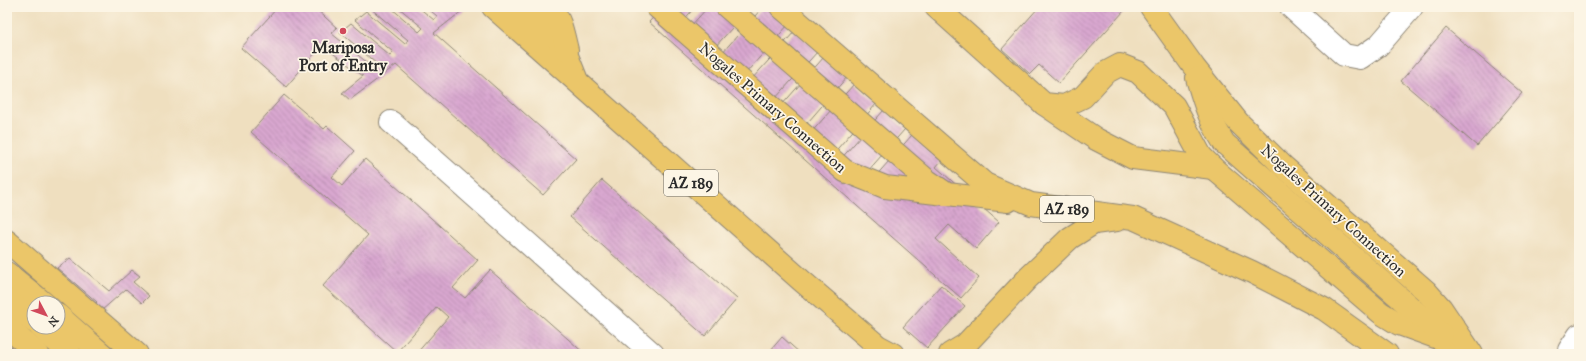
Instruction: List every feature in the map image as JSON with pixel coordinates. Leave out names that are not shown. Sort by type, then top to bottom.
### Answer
[{"type":"highway","name":"AZ 189","points":[[493,7],[849,321],[878,346],[893,354]]},
{"type":"highway","name":"AZ 189","points":[[520,7],[564,48],[577,80],[586,90]]},
{"type":"highway","name":"AZ 189","points":[[550,7],[557,15],[561,23],[569,60]]},
{"type":"highway","name":"Nogales Primary Connection","points":[[657,7],[845,171],[885,187],[1031,204],[1133,218],[1252,272],[1324,309],[1387,354]]},
{"type":"highway","name":"Nogales Primary Connection","points":[[727,7],[928,181],[947,194]]},
{"type":"highway","points":[[936,7],[1044,104],[1096,139],[1134,158],[1213,168]]},
{"type":"highway","name":"Nogales Primary Connection","points":[[1150,7],[1194,67],[1238,122],[1272,156],[1426,291],[1441,308],[1472,354]]},
{"type":"highway","name":"Nogales Primary Connection","points":[[788,11],[985,184],[1031,204]]},
{"type":"highway","name":"Nogales Primary Connection","points":[[1044,104],[1064,106],[1083,98],[1106,73],[1120,65],[1138,72],[1174,106],[1201,156],[1213,168],[1381,313],[1399,324],[1458,349]]},
{"type":"highway","name":"Nogales Primary Connection","points":[[1194,67],[1206,112],[1213,127],[1224,143],[1458,349]]},
{"type":"highway","name":"AZ 189","points":[[950,354],[965,345],[1028,278],[1070,238],[1094,223],[1133,218]]},
{"type":"highway","points":[[7,240],[137,354]]},
{"type":"highway","points":[[7,273],[34,295]]},
{"type":"highway","points":[[7,300],[26,315]]},
{"type":"highway","points":[[66,322],[102,354]]},
{"type":"highway","points":[[7,327],[38,354]]},
{"type":"highway","points":[[49,335],[70,354]]},
{"type":"street","points":[[1291,7],[1344,55],[1360,58],[1379,45],[1412,7]]},
{"type":"street","points":[[391,122],[653,354]]},
{"type":"street","points":[[1569,354],[1569,350],[1579,335]]},
{"type":"building","points":[[278,7],[314,7],[337,28],[331,33],[375,69],[378,65],[340,32],[351,23],[390,56],[393,52],[355,20],[366,11],[405,44],[408,40],[370,8],[390,7],[419,32],[423,28],[398,7],[418,7],[434,20],[437,16],[426,7],[467,7],[434,33],[576,159],[543,195],[396,65],[350,100],[342,93],[363,76],[322,45],[286,87],[241,48]]},
{"type":"building","points":[[663,7],[695,7],[682,22],[689,28],[708,7],[751,7],[714,48],[721,54],[763,7],[767,7],[788,25],[745,74],[751,80],[795,31],[818,51],[774,100],[781,106],[824,57],[847,77],[802,129],[809,135],[854,84],[877,103],[832,155],[839,161],[884,110],[905,129],[859,181],[866,187],[912,135],[941,161],[936,167],[999,222],[976,249],[949,225],[936,239],[979,278],[961,298],[649,22]]},
{"type":"building","points":[[1039,7],[1073,7],[1077,11],[1081,7],[1119,7],[1124,11],[1059,83],[1039,65],[1030,74],[1002,49]]},
{"type":"building","points":[[1446,28],[1522,93],[1477,146],[1401,81]]},
{"type":"building","points":[[284,95],[324,129],[327,126],[355,151],[332,177],[342,186],[365,159],[478,260],[453,288],[465,298],[490,270],[585,354],[416,354],[448,317],[437,307],[397,352],[323,286],[368,235],[251,132]]},
{"type":"building","points":[[602,180],[737,299],[705,336],[570,217]]},
{"type":"building","points":[[70,258],[109,291],[132,270],[140,276],[133,282],[149,296],[142,303],[126,289],[52,354],[28,354],[45,349],[53,335],[66,335],[66,311],[78,321],[97,302],[57,268]]},
{"type":"building","points":[[941,285],[965,306],[927,348],[903,327]]},
{"type":"building","points":[[782,337],[801,354],[773,354],[770,351]]},
{"type":"building","points":[[7,344],[19,354],[7,354]]},
{"type":"place","name":"Mariposa Port of Entry","points":[[343,31]]}]
